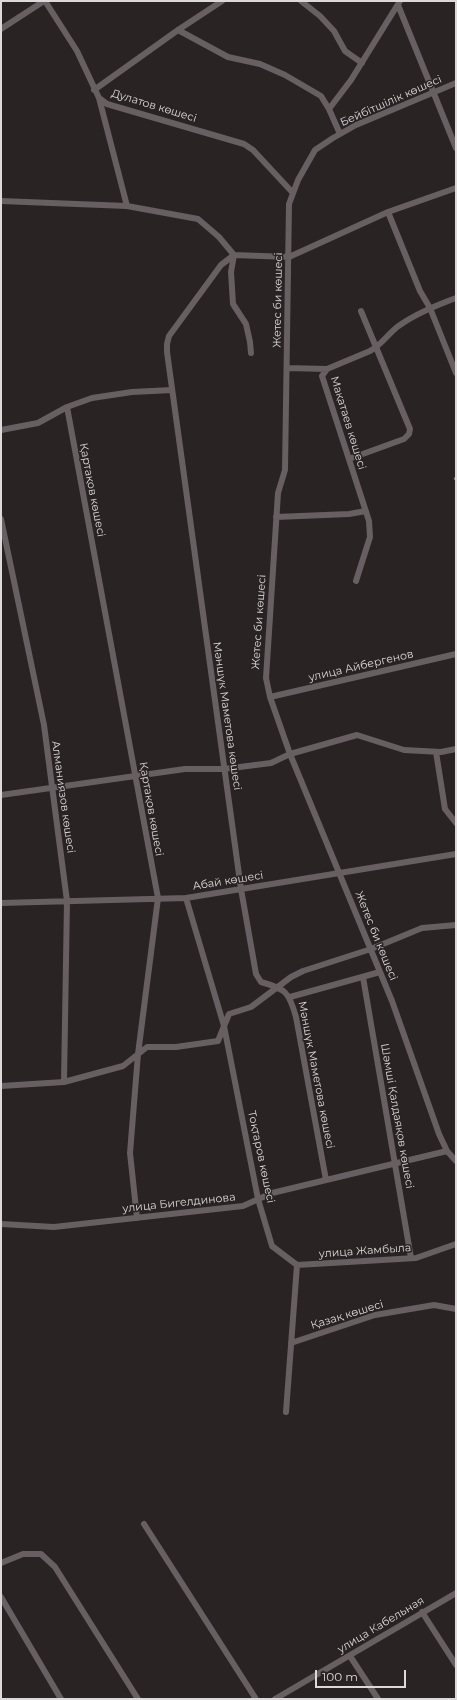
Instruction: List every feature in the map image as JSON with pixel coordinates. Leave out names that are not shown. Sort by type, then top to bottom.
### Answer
[{"type":"street","points":[[1,29],[44,1]]},
{"type":"street","name":"Дулатов көшесі","points":[[44,1],[77,51],[99,98],[107,104],[244,144],[253,150],[293,193]]},
{"type":"street","points":[[94,90],[178,30],[222,1]]},
{"type":"street","points":[[301,1],[320,16],[334,31],[345,51],[362,63]]},
{"type":"street","points":[[330,109],[362,63],[399,3]]},
{"type":"street","points":[[399,3],[456,148]]},
{"type":"street","points":[[178,30],[228,56],[260,64],[285,75],[321,96],[330,109],[340,134]]},
{"type":"street","name":"Бейбітшілік көшесі","points":[[315,150],[356,125],[456,83]]},
{"type":"street","points":[[99,98],[127,206]]},
{"type":"street","name":"Жетес би көшесі","points":[[315,150],[298,180],[289,204],[285,470],[278,493],[266,678],[270,697],[290,754],[371,949],[439,1134],[447,1151],[456,1161]]},
{"type":"street","points":[[1,201],[127,206],[198,219],[219,238],[234,256],[289,257],[388,212],[456,188]]},
{"type":"street","points":[[388,212],[420,291],[430,308],[456,373]]},
{"type":"street","points":[[234,256],[231,272],[233,304],[246,324],[251,353]]},
{"type":"street","name":"Мәншүк Маметова көшесі","points":[[234,256],[221,265],[169,336],[167,344],[224,769],[241,888],[256,974],[261,982],[277,987],[290,997],[296,1017],[326,1180]]},
{"type":"street","name":"Мақатаев көшесі","points":[[356,581],[370,537],[369,521],[322,376],[327,368],[377,348],[387,335],[400,325],[430,308],[456,298]]},
{"type":"street","points":[[349,459],[404,439],[409,434],[410,428],[361,311]]},
{"type":"street","points":[[287,368],[327,368]]},
{"type":"street","points":[[1,430],[38,423],[67,407],[92,398],[132,392],[172,390]]},
{"type":"street","name":"Қартақов көшесі","points":[[67,407],[158,898],[138,1054],[130,1153],[137,1218]]},
{"type":"street","points":[[276,517],[349,514],[366,511]]},
{"type":"street","name":"Алманиязов көшесі","points":[[1,519],[44,725],[67,901],[64,1082]]},
{"type":"street","name":"улица Айбергенов","points":[[270,697],[456,654]]},
{"type":"street","points":[[1,795],[185,769],[224,769],[271,763],[290,754],[357,735],[404,750],[436,752],[456,749]]},
{"type":"street","points":[[436,752],[445,809],[456,823]]},
{"type":"street","name":"Абай көшесі","points":[[1,903],[186,898],[456,854]]},
{"type":"street","name":"Тоқтаров көшесі","points":[[186,898],[224,1026],[258,1199],[272,1246],[297,1265]]},
{"type":"street","points":[[1,1086],[64,1082],[123,1066],[147,1047],[176,1047],[218,1041],[229,1014],[251,1007],[277,987],[303,971],[371,949],[422,928],[456,925]]},
{"type":"street","points":[[290,997],[380,972]]},
{"type":"street","name":"Шәмші Қалдаяқов көшесі","points":[[363,977],[411,1258]]},
{"type":"street","name":"улица Бигелдинова","points":[[1,1224],[54,1226],[243,1206],[272,1193],[447,1151]]},
{"type":"street","name":"улица Жамбыла","points":[[297,1265],[411,1258],[456,1244]]},
{"type":"street","points":[[286,1412],[297,1265]]},
{"type":"street","name":"Қазақ көшесі","points":[[291,1343],[375,1315],[434,1305],[456,1309]]},
{"type":"street","points":[[144,1524],[256,1699]]},
{"type":"street","points":[[1,1563],[23,1554],[41,1554],[55,1567],[138,1699]]},
{"type":"street","name":"улица Кабельная","points":[[275,1699],[456,1592]]},
{"type":"street","points":[[1,1597],[61,1699]]},
{"type":"street","points":[[422,1612],[456,1666]]},
{"type":"street","points":[[350,1656],[378,1699]]}]
